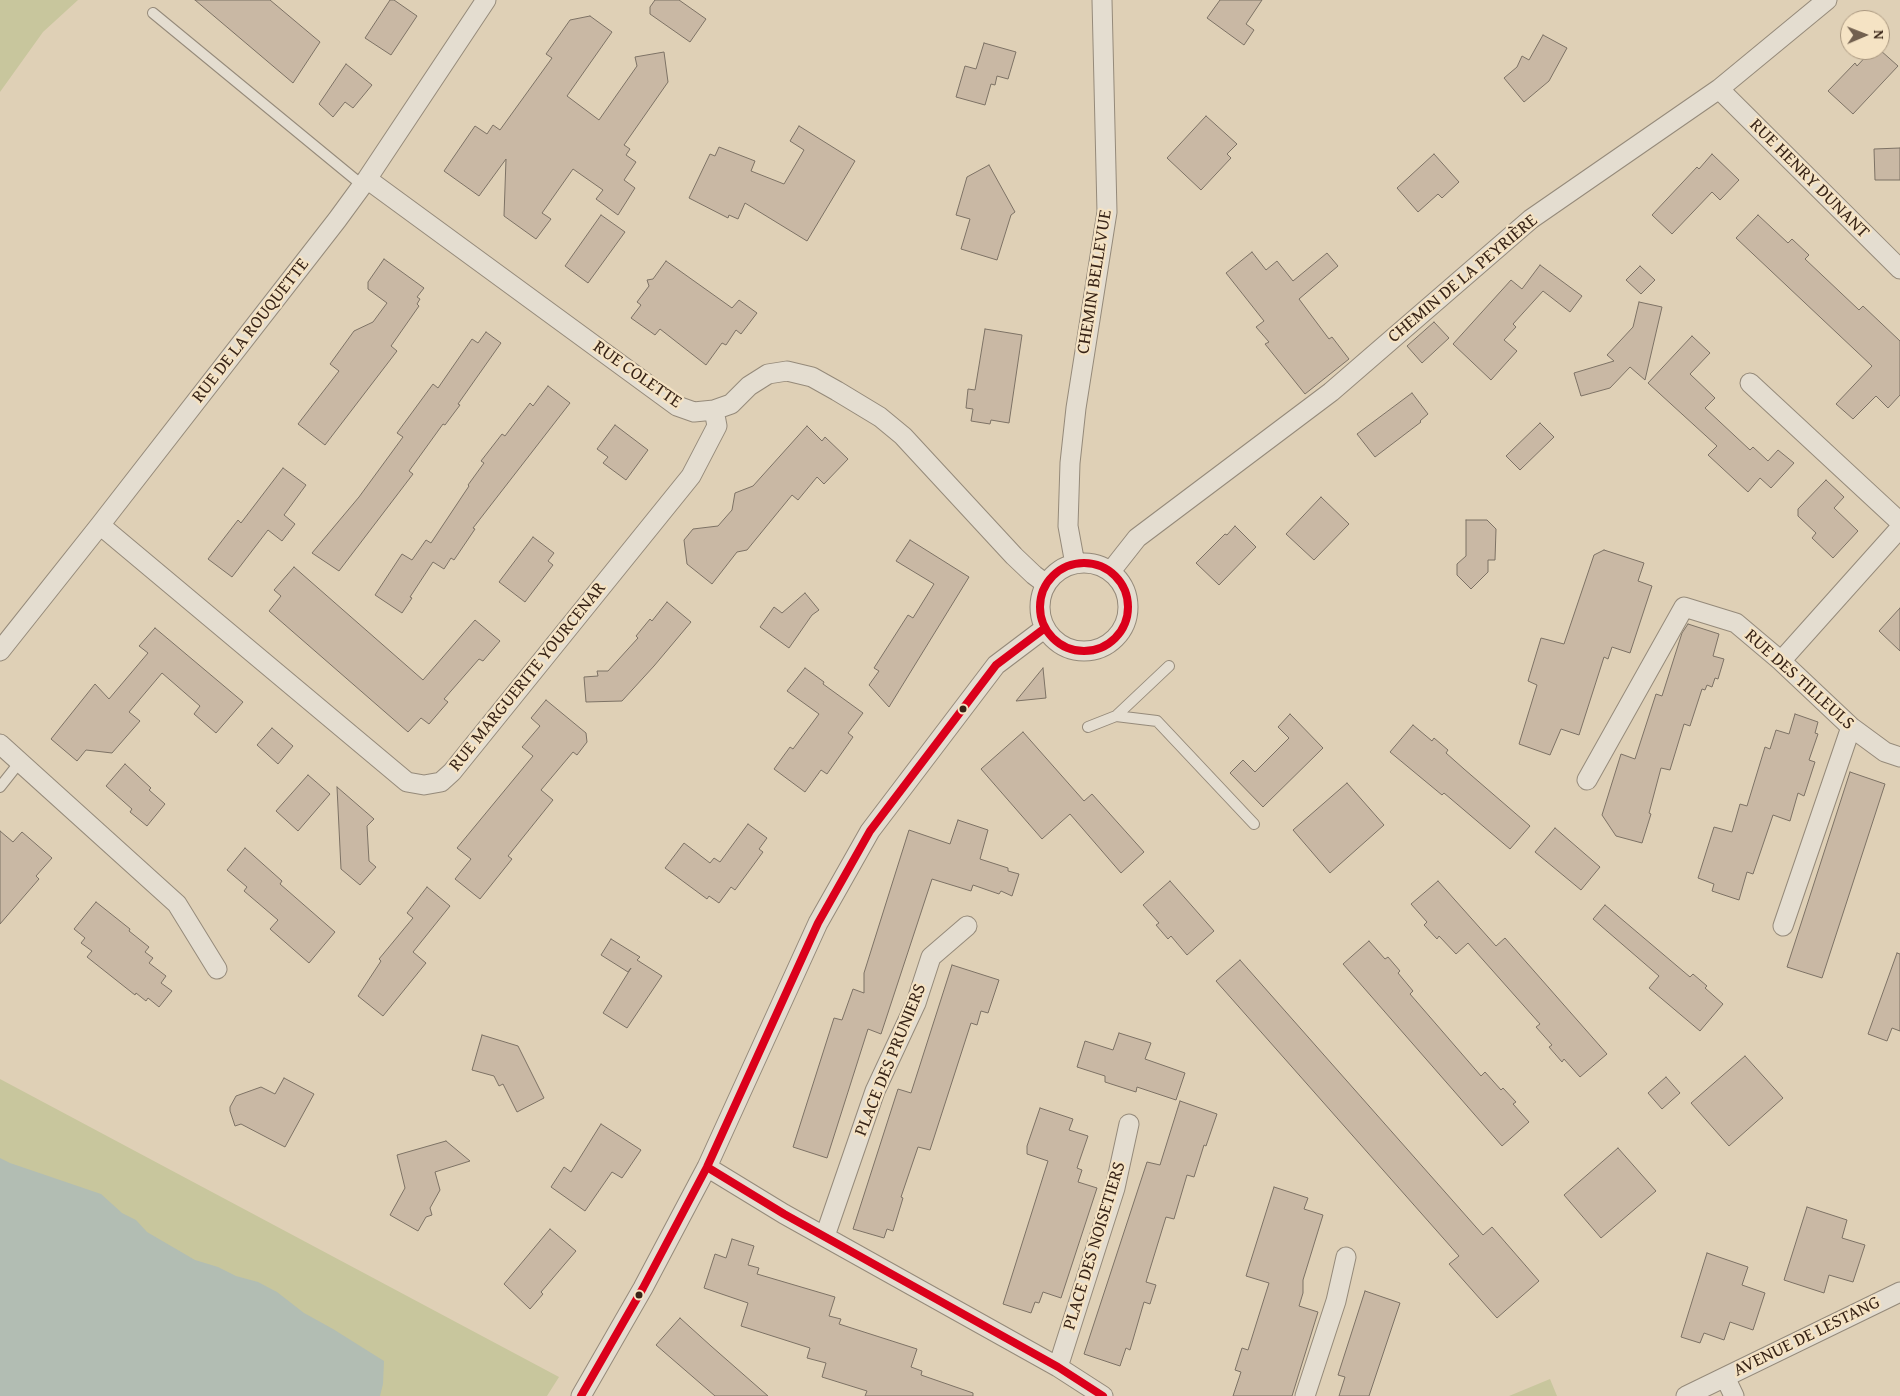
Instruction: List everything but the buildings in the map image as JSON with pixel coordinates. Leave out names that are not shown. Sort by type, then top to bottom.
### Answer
[{"type":"street","name":"RUE DE LA ROUQUETTE","points":[[0,651],[100,525],[365,182],[486,0]]},
{"type":"street","name":"CHEMIN BELLEVUE","points":[[1075,564],[1068,526],[1070,463],[1076,408],[1107,212],[1102,0]]},
{"type":"street","name":"CHEMIN DE LA PEYRIÈRE","points":[[1111,571],[1137,538],[1331,392],[1531,219],[1719,89],[1828,0]]},
{"type":"street","name":"RUE HENRY DUNANT","points":[[1719,89],[1900,269]]},
{"type":"street","name":"RUE COLETTE","points":[[365,182],[678,406],[694,412],[714,410],[731,404],[750,386],[768,374],[787,371],[812,377],[880,417],[903,436],[1014,556],[1046,584]]},
{"type":"street","points":[[1750,383],[1900,522]]},
{"type":"street","name":"RUE MARGUERITE YOURCENAR","points":[[100,525],[407,782],[424,786],[441,782],[452,772],[691,476],[717,426],[714,410]]},
{"type":"street","points":[[1781,661],[1900,528]]},
{"type":"street","points":[[1075,564],[1094,564],[1111,571],[1121,581],[1127,593],[1129,606],[1124,626],[1112,642],[1101,649],[1088,652],[1075,651],[1052,639],[1041,618],[1040,606],[1046,584],[1063,568],[1075,564]]},
{"type":"street","name":"RUE DES TILLEULS","points":[[1588,780],[1684,606],[1736,623],[1781,661],[1851,727],[1885,752],[1900,757]]},
{"type":"street","points":[[581,1396],[644,1288],[707,1167],[818,923],[870,831],[996,665],[1045,628]]},
{"type":"street","points":[[1783,926],[1851,727]]},
{"type":"street","points":[[0,744],[19,764],[177,904],[217,969]]},
{"type":"street","name":"PLACE DES PRUNIERS","points":[[825,1236],[875,1091],[916,1003],[931,957],[967,926]]},
{"type":"street","name":"PLACE DES NOISETIERS","points":[[1058,1367],[1115,1188],[1129,1124]]},
{"type":"street","points":[[707,1167],[784,1214],[1058,1367],[1103,1396]]},
{"type":"street","points":[[1306,1396],[1336,1301],[1346,1257]]},
{"type":"street","name":"AVENUE DE LESTANG","points":[[1686,1396],[1900,1292]]},
{"type":"street","points":[[1726,1377],[1734,1396]]},
{"type":"lane","points":[[153,13],[365,182]]},
{"type":"lane","points":[[1088,727],[1116,716],[1168,666]]},
{"type":"lane","points":[[1116,716],[1157,721],[1254,824]]},
{"type":"lane","points":[[0,787],[19,764]]},
{"type":"shaded area","points":[[0,0],[78,0],[43,32],[0,92]]},
{"type":"shaded area","points":[[0,1079],[559,1377],[547,1396],[0,1396]]},
{"type":"shaded area","points":[[0,1158],[101,1194],[122,1213],[136,1220],[147,1232],[195,1260],[218,1267],[236,1276],[258,1282],[277,1292],[304,1313],[384,1361],[383,1384],[380,1396],[0,1396]]},
{"type":"shaded area","points":[[1550,1379],[1557,1396],[1509,1396]]},
{"type":"transit line","points":[[1084,563],[1101,566],[1109,570],[1121,582],[1125,590],[1128,607],[1125,624],[1121,632],[1109,644],[1101,648],[1084,651],[1067,648],[1059,644],[1047,632],[1043,624],[1040,607],[1043,590],[1047,582],[1059,570],[1067,566],[1084,563]]},
{"type":"transit line","points":[[581,1396],[643,1288],[707,1167],[818,923],[870,831],[996,665],[1045,628]]},
{"type":"transit line","points":[[707,1167],[784,1214],[1058,1367],[1103,1396]]}]
